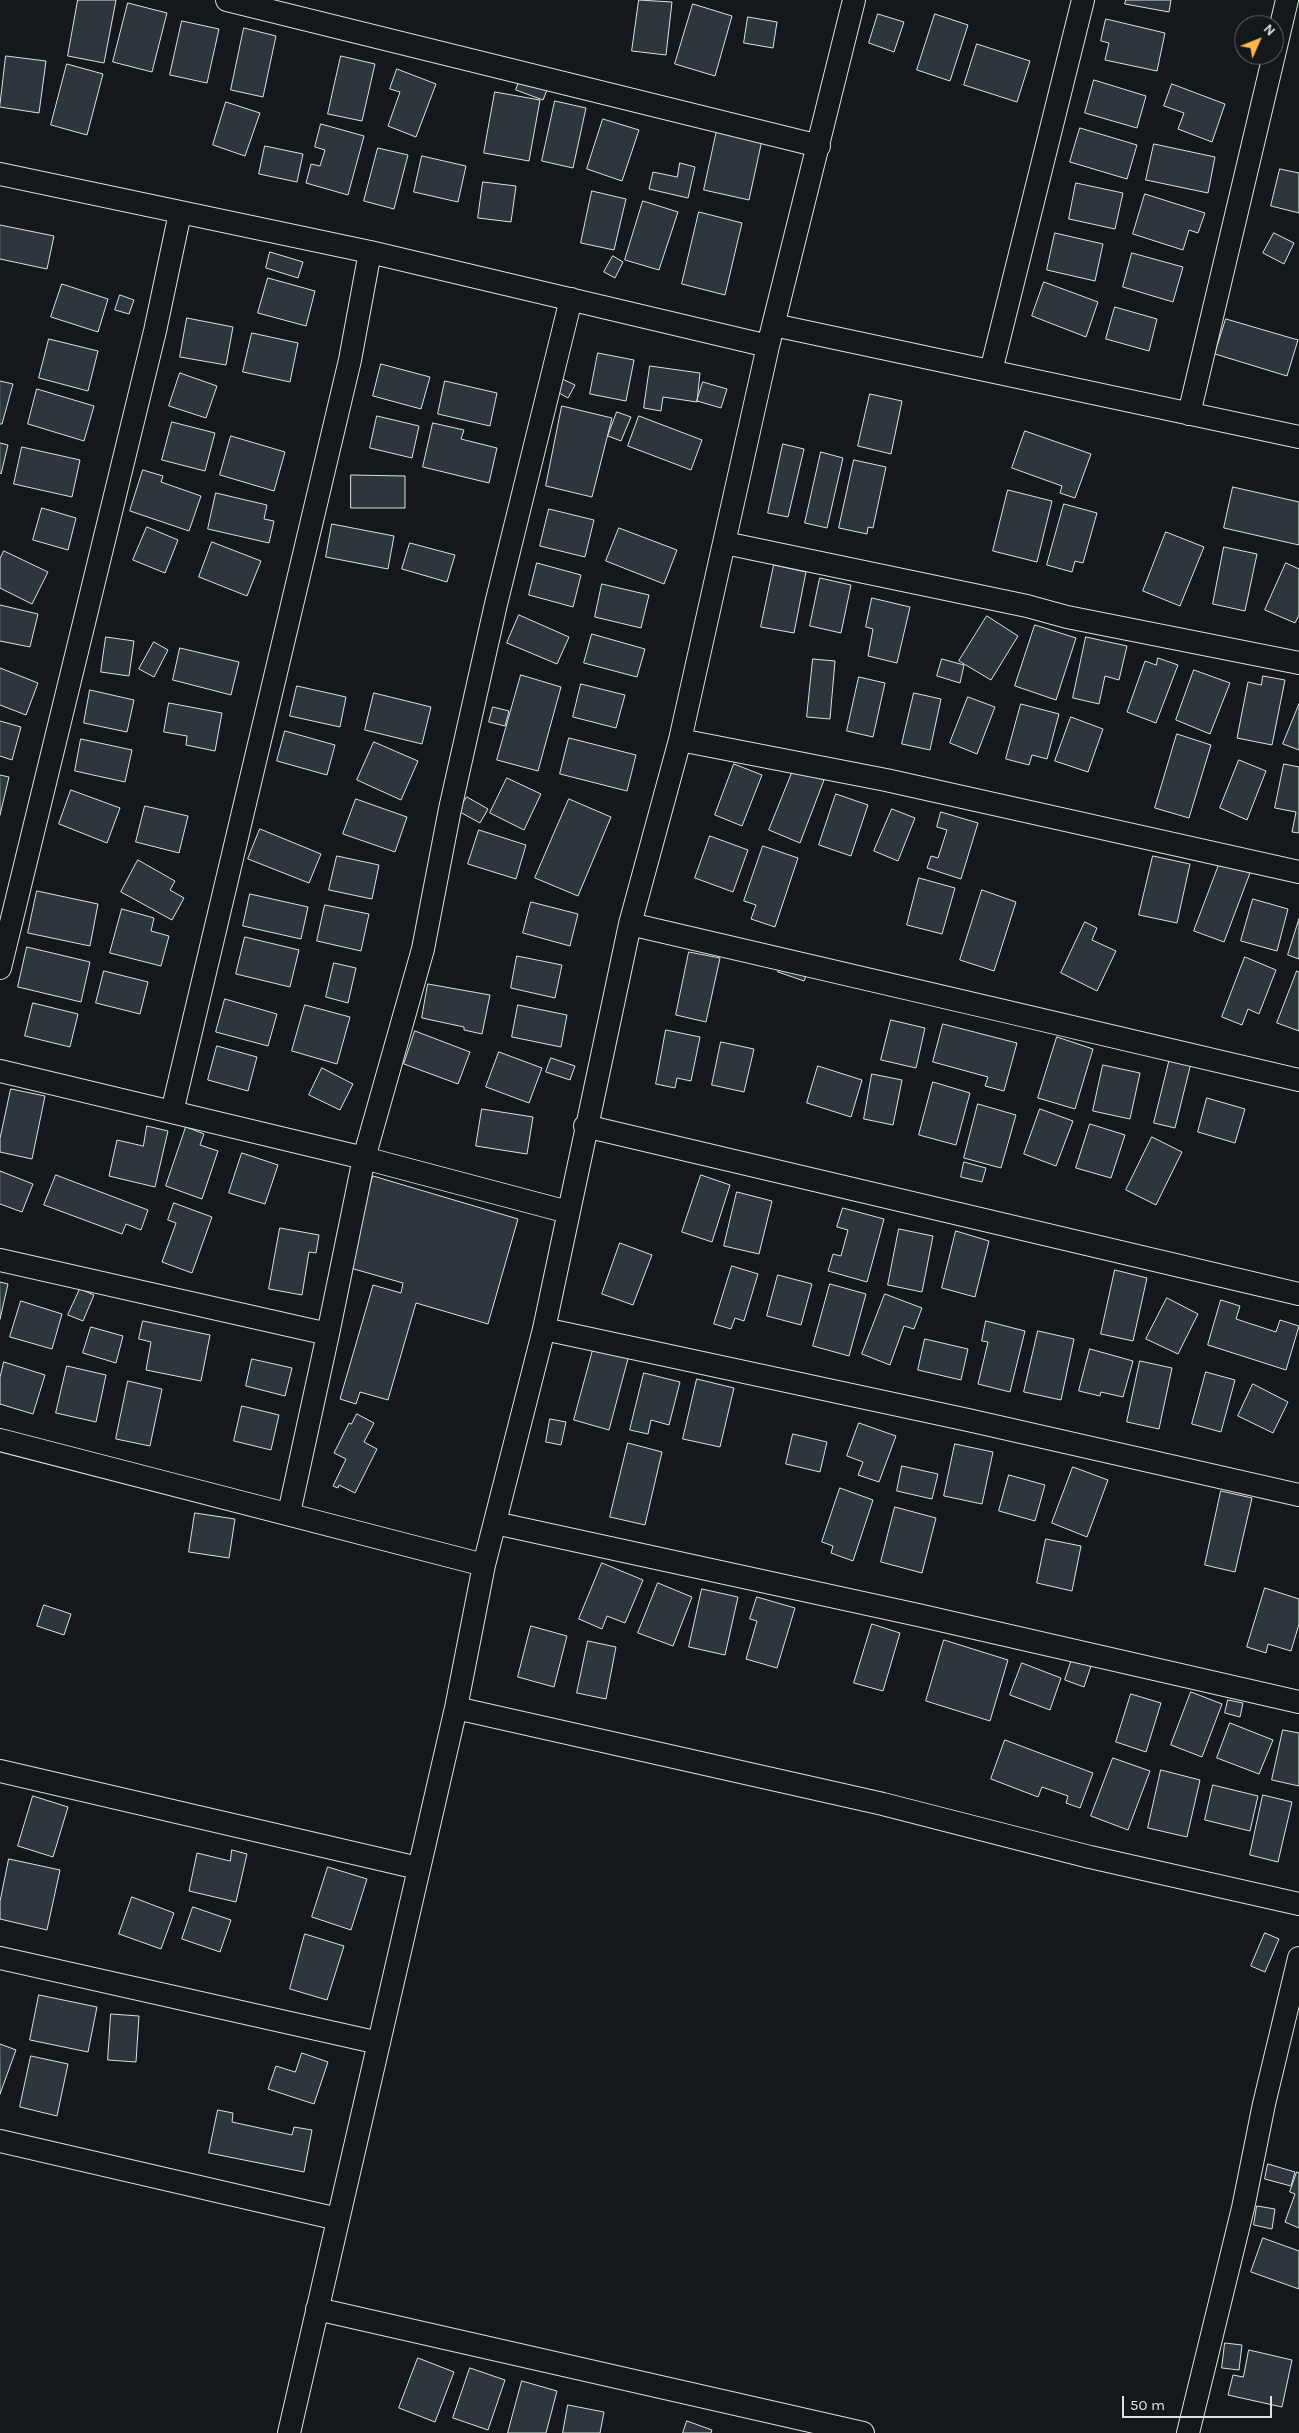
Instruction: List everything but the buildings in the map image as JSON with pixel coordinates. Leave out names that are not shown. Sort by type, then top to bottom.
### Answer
[{"type":"street","points":[[227,0],[820,146]]},
{"type":"street","points":[[289,2433],[456,1708],[484,1565],[544,1329],[585,1126],[630,924],[680,740],[771,336],[820,146],[854,0]]},
{"type":"street","points":[[991,371],[1083,0]]},
{"type":"street","points":[[1189,414],[1287,0]]},
{"type":"street","points":[[0,174],[370,252],[571,299],[771,336],[991,371],[1299,437]]},
{"type":"street","points":[[0,968],[155,331],[180,213]]},
{"type":"street","points":[[172,1112],[350,360],[370,252]]},
{"type":"street","points":[[289,1513],[364,1158],[423,949],[450,809],[494,614],[571,299]]},
{"type":"street","points":[[725,543],[1027,606],[1067,617],[1299,663]]},
{"type":"street","points":[[680,740],[886,780],[1299,872]]},
{"type":"street","points":[[630,924],[837,970],[1054,1024],[1299,1080]]},
{"type":"street","points":[[0,1071],[364,1158],[568,1212]]},
{"type":"street","points":[[585,1126],[1299,1294]]},
{"type":"street","points":[[0,1260],[328,1334]]},
{"type":"street","points":[[544,1329],[968,1420],[1299,1495]]},
{"type":"street","points":[[0,1440],[289,1513],[484,1565]]},
{"type":"street","points":[[494,1522],[918,1614],[1299,1702]]},
{"type":"street","points":[[456,1708],[873,1802],[1090,1856],[1299,1904]]},
{"type":"street","points":[[0,1771],[418,1868]]},
{"type":"street","points":[[0,1958],[379,2042]]},
{"type":"street","points":[[1188,2433],[1243,2208],[1264,2104],[1299,1958]]},
{"type":"street","points":[[0,2141],[338,2219]]},
{"type":"street","points":[[317,2309],[863,2433]]}]
